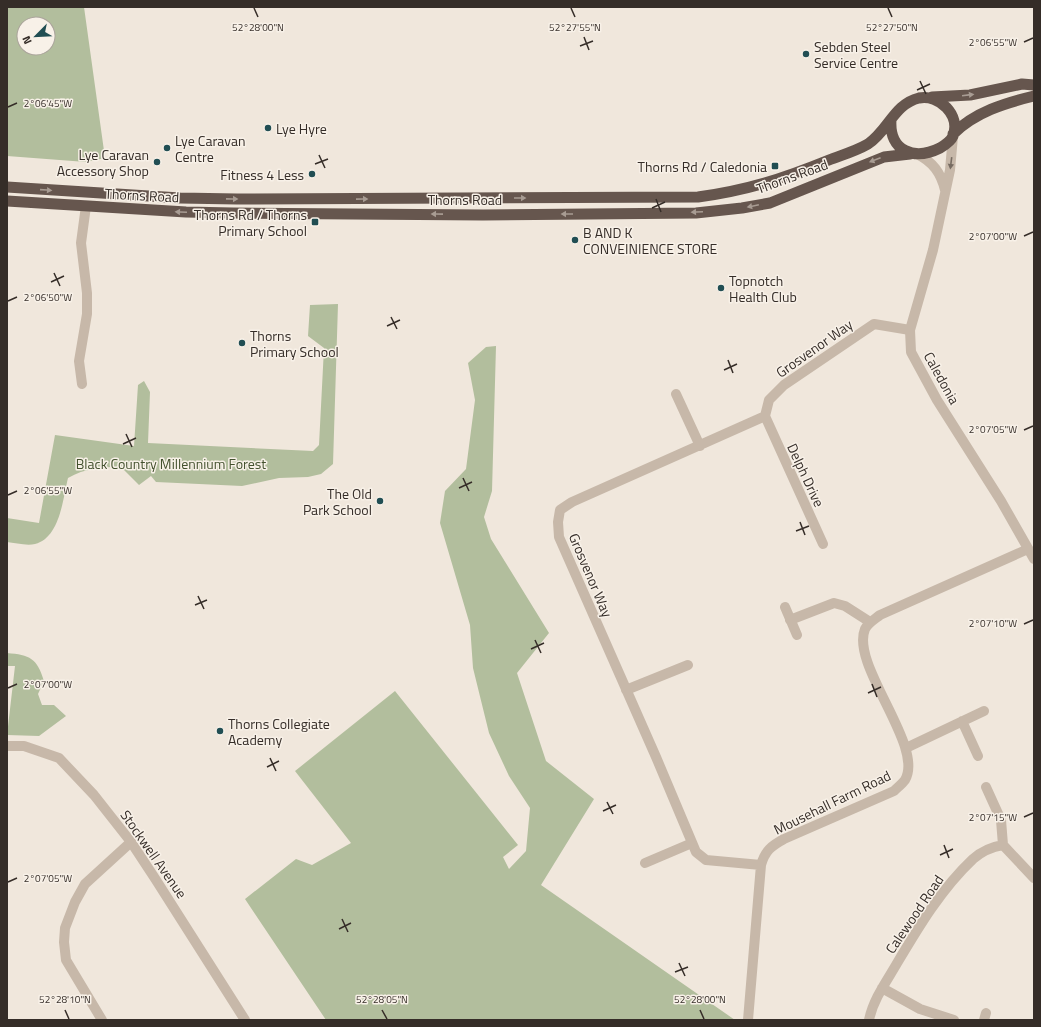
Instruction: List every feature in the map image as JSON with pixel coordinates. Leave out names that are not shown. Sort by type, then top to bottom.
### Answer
[{"type":"highway","points":[[1034,85],[1022,84],[970,95],[911,101],[902,106],[891,120],[892,136],[904,151],[915,154],[936,150],[945,145],[963,124],[976,116],[1034,96]]},
{"type":"highway","points":[[929,98],[937,100],[949,111],[954,124],[953,135]]},
{"type":"highway","name":"Thorns Road","points":[[7,187],[180,198],[236,199],[698,197],[735,191],[787,177],[866,145],[873,141],[891,120]]},
{"type":"highway","name":"Thorns Road","points":[[7,201],[233,213],[483,215],[696,213],[742,208],[770,202],[884,156],[915,154]]},
{"type":"street","name":"Caledonia","points":[[953,135],[950,170],[933,250],[910,330],[911,352],[937,400],[1001,501],[1034,559]]},
{"type":"street","points":[[915,154],[926,158],[937,169],[945,190]]},
{"type":"street","points":[[82,384],[80,361],[87,314],[88,293],[81,243],[86,206]]},
{"type":"street","name":"Grosvenor Way","points":[[761,865],[706,860],[696,852],[656,757],[559,537],[558,522],[560,510],[572,502],[765,416],[769,400],[784,385],[874,324],[910,330]]},
{"type":"street","points":[[676,394],[700,446]]},
{"type":"street","name":"Delph Drive","points":[[765,416],[823,544]]},
{"type":"street","points":[[790,620],[834,604],[845,606],[870,622],[880,615],[1028,549]]},
{"type":"street","points":[[784,607],[797,635]]},
{"type":"street","name":"Mousehall Farm Road","points":[[748,1020],[763,856],[769,848],[784,839],[894,791],[905,780],[908,772],[906,748],[865,655],[863,637],[865,628],[870,622]]},
{"type":"street","points":[[626,690],[688,665]]},
{"type":"street","points":[[906,748],[984,711]]},
{"type":"street","points":[[962,721],[978,756]]},
{"type":"street","name":"Stockwell Avenue","points":[[7,746],[24,746],[59,758],[94,795],[130,842],[245,1020]]},
{"type":"street","points":[[986,787],[1001,820],[1003,845],[1034,878]]},
{"type":"street","points":[[102,1020],[66,960],[64,942],[65,928],[75,902],[85,884],[130,842]]},
{"type":"street","points":[[645,863],[692,843]]},
{"type":"street","name":"Calewood Road","points":[[869,1020],[882,988],[917,930],[951,883],[974,859],[989,848],[1003,845]]},
{"type":"street","points":[[882,988],[920,1009],[954,1020]]},
{"type":"green space","points":[[7,7],[84,7],[105,158],[86,162],[7,156]]},
{"type":"green space","name":"Black Country Millennium Forest","points":[[338,304],[333,464],[321,474],[308,477],[279,478],[242,486],[156,482],[151,476],[139,485],[121,467],[87,470],[68,478],[59,516],[50,534],[43,540],[32,545],[7,542],[7,518],[39,523],[55,435],[134,446],[138,385],[144,381],[150,392],[148,443],[313,451],[319,445],[324,348],[308,336],[310,305]]},
{"type":"green space","points":[[496,346],[492,491],[484,517],[491,539],[549,633],[517,673],[546,761],[594,799],[541,885],[735,1020],[326,1020],[245,899],[296,859],[312,865],[351,843],[295,771],[395,691],[518,845],[503,857],[509,869],[526,851],[530,808],[509,776],[489,733],[473,668],[470,625],[440,523],[445,491],[466,469],[475,400],[468,363],[486,347]]},
{"type":"green space","points":[[7,653],[22,655],[32,659],[38,667],[44,681],[38,694],[42,705],[54,705],[66,716],[39,736],[7,735],[15,666],[7,666]]},
{"type":"place","name":"Sebden Steel Service Centre","points":[[806,54]]},
{"type":"place","name":"Lye Hyre","points":[[268,128]]},
{"type":"place","name":"Lye Caravan Centre","points":[[167,148]]},
{"type":"place","name":"Lye Caravan Accessory Shop","points":[[157,162]]},
{"type":"place","name":"Thorns Rd / Caledonia","points":[[775,166]]},
{"type":"place","name":"Fitness 4 Less","points":[[312,174]]},
{"type":"place","name":"Thorns Rd / Thorns Primary School","points":[[315,222]]},
{"type":"place","name":"B AND K CONVEINIENCE STORE","points":[[575,240]]},
{"type":"place","name":"Topnotch Health Club","points":[[721,288]]},
{"type":"place","name":"Thorns Primary School","points":[[242,343]]},
{"type":"place","name":"The Old Park School","points":[[380,501]]},
{"type":"place","name":"Thorns Collegiate Academy","points":[[220,731]]}]
